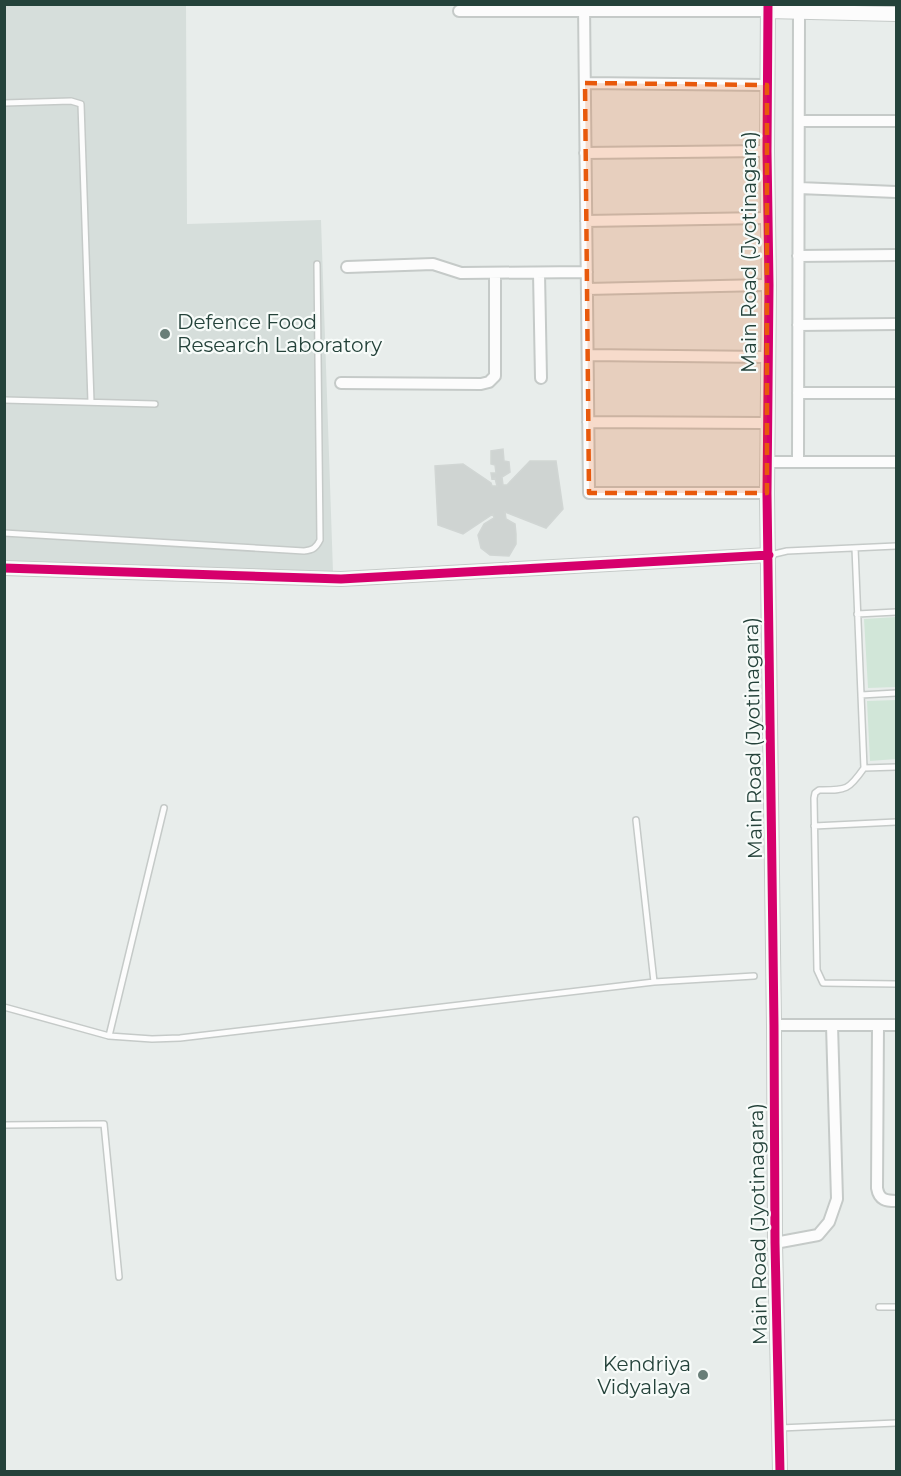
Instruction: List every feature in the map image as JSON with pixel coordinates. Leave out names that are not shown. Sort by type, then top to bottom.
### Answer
[{"type":"street","points":[[584,8],[589,493],[767,493]]},
{"type":"street","points":[[459,11],[584,8],[768,8],[800,11],[821,8],[897,14]]},
{"type":"street","name":"Main Road (Jyotinagara)","points":[[768,8],[767,493],[775,1243],[780,1472]]},
{"type":"street","points":[[798,462],[800,11]]},
{"type":"street","points":[[585,83],[767,85]]},
{"type":"street","points":[[799,121],[897,121]]},
{"type":"street","points":[[585,153],[767,151]]},
{"type":"street","points":[[799,188],[897,192]]},
{"type":"street","points":[[586,220],[767,218]]},
{"type":"street","points":[[798,256],[897,255]]},
{"type":"street","points":[[347,267],[433,264],[461,273],[587,272]]},
{"type":"street","points":[[340,383],[481,384],[489,382],[495,376],[495,273]]},
{"type":"street","points":[[539,273],[541,378]]},
{"type":"street","points":[[587,289],[769,285]]},
{"type":"street","points":[[798,325],[897,324]]},
{"type":"street","points":[[588,355],[767,357]]},
{"type":"street","points":[[798,393],[897,393]]},
{"type":"street","points":[[588,422],[768,423]]},
{"type":"street","points":[[767,462],[897,462]]},
{"type":"street","points":[[4,568],[341,579],[769,555]]},
{"type":"street","points":[[774,1025],[897,1025]]},
{"type":"street","points":[[775,1243],[818,1235],[829,1222],[837,1199],[832,1025]]},
{"type":"street","points":[[878,1025],[877,1188],[880,1197],[884,1200],[897,1201]]},
{"type":"lane","points":[[4,103],[71,101],[81,104],[91,402]]},
{"type":"lane","points":[[4,533],[304,551],[317,547],[320,540],[316,264]]},
{"type":"lane","points":[[4,400],[155,404]]},
{"type":"lane","points":[[769,555],[787,551],[897,546]]},
{"type":"lane","points":[[855,548],[864,768],[856,780],[846,788],[819,790],[815,793],[817,970],[823,983],[897,984]]},
{"type":"lane","points":[[857,614],[897,612]]},
{"type":"lane","points":[[861,695],[897,693]]},
{"type":"lane","points":[[864,768],[897,767]]},
{"type":"lane","points":[[109,1036],[164,808]]},
{"type":"lane","points":[[636,820],[654,982]]},
{"type":"lane","points":[[814,826],[897,822]]},
{"type":"lane","points":[[4,1007],[109,1036],[180,1038],[654,982],[754,976]]},
{"type":"lane","points":[[4,1125],[104,1124],[120,1277]]},
{"type":"lane","points":[[879,1307],[897,1307]]},
{"type":"lane","points":[[779,1428],[897,1423]]},
{"type":"highlighted area","points":[[585,83],[767,85],[767,493],[589,493]]},
{"type":"shaded area","name":"Defence Food Research Laboratory","points":[[5,5],[186,5],[187,224],[321,220],[333,572],[5,561]]},
{"type":"green space","points":[[896,617],[896,687],[868,688],[864,619]]},
{"type":"green space","points":[[896,700],[896,759],[870,761],[867,701]]},
{"type":"building","points":[[503,449],[504,461],[509,462],[510,472],[502,477],[503,485],[507,485],[530,461],[556,461],[563,509],[546,528],[505,512],[506,519],[515,524],[516,534],[516,544],[509,556],[490,555],[481,548],[478,535],[484,524],[494,518],[493,514],[463,534],[438,525],[435,466],[463,464],[492,486],[497,486],[495,478],[492,479],[491,473],[496,473],[495,465],[491,464],[491,451]]},
{"type":"cycle path","points":[[768,4],[767,493],[775,1243],[780,1472]]},
{"type":"cycle path","points":[[4,568],[341,579],[769,555]]},
{"type":"place","name":"Defence Food Research Laboratory","points":[[165,334]]},
{"type":"place","name":"Kendriya Vidyalaya","points":[[703,1375]]}]
